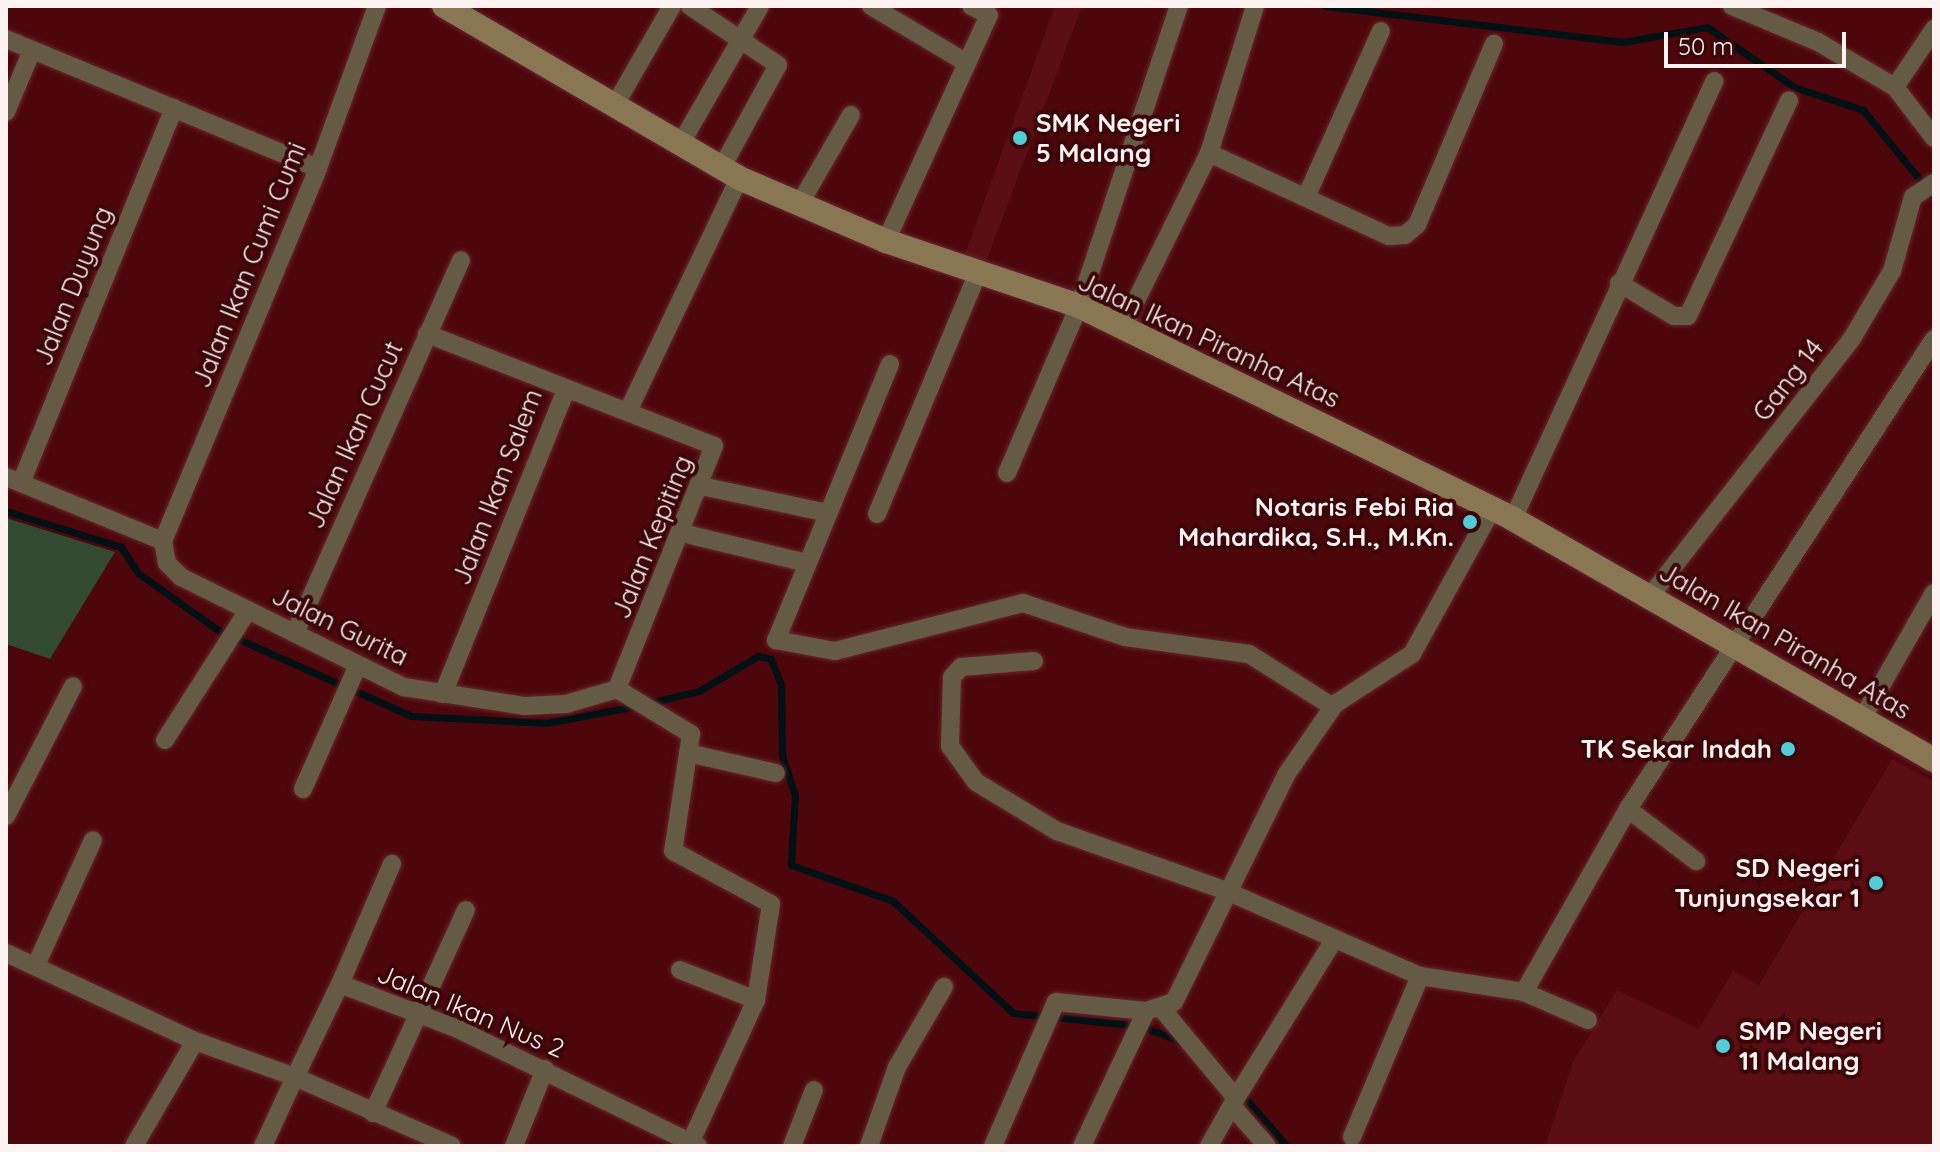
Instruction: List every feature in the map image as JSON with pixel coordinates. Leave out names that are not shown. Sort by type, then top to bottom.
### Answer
[{"type":"street","name":"Jalan Ikan Cumi Cumi","points":[[163,541],[318,168],[377,6]]},
{"type":"street","name":"Jalan Ikan Piranha Atas","points":[[444,6],[730,172],[886,241],[1079,306],[1502,514],[1651,595],[1934,760]]},
{"type":"street","points":[[615,105],[672,6]]},
{"type":"street","points":[[628,411],[730,172],[779,67],[690,6]]},
{"type":"street","points":[[681,143],[760,6]]},
{"type":"street","points":[[871,6],[967,63]]},
{"type":"street","points":[[886,241],[989,15],[971,6]]},
{"type":"street","points":[[1007,473],[1079,306],[1179,6]]},
{"type":"street","points":[[1123,327],[1209,153],[1255,6]]},
{"type":"street","points":[[1732,6],[1762,23],[1818,42],[1895,87],[1934,138]]},
{"type":"street","points":[[1762,23],[1774,6]]},
{"type":"street","points":[[1895,87],[1934,29]]},
{"type":"street","points":[[1306,197],[1381,31]]},
{"type":"street","points":[[6,39],[318,168]]},
{"type":"street","points":[[1209,153],[1389,236],[1412,230],[1494,44]]},
{"type":"street","points":[[6,112],[32,50]]},
{"type":"street","points":[[1082,1146],[1150,1013],[1174,1002],[1224,890],[1286,775],[1334,706],[1412,654],[1502,514],[1619,283],[1714,81]]},
{"type":"street","points":[[1619,283],[1674,316],[1688,316],[1789,100]]},
{"type":"street","name":"Jalan Duyung","points":[[14,480],[174,108]]},
{"type":"street","points":[[799,205],[851,115]]},
{"type":"street","name":"Gang 14","points":[[1651,595],[1851,340],[1892,271],[1913,197],[1934,183]]},
{"type":"street","name":"Jalan Ikan Cucut","points":[[295,633],[461,260]]},
{"type":"street","points":[[877,514],[978,272]]},
{"type":"street","name":"Jalan Ikan Salem","points":[[427,334],[566,390],[443,694]]},
{"type":"street","points":[[1524,992],[1628,809],[1738,646],[1934,339]]},
{"type":"street","points":[[890,364],[823,512],[774,631],[783,644],[835,651],[1023,603],[1125,637],[1249,654],[1334,706]]},
{"type":"street","name":"Jalan Kepiting","points":[[566,390],[712,443],[701,486],[620,691]]},
{"type":"street","points":[[14,480],[163,541]]},
{"type":"street","points":[[701,486],[823,512]]},
{"type":"street","points":[[682,533],[803,562]]},
{"type":"street","name":"Jalan Gurita","points":[[163,541],[167,563],[181,577],[295,633],[354,672],[443,694],[524,706],[566,704],[620,691]]},
{"type":"street","points":[[1862,719],[1934,593]]},
{"type":"street","points":[[165,740],[248,610]]},
{"type":"street","points":[[1034,661],[955,670],[950,746],[960,763],[1027,818],[1224,890],[1332,943],[1420,976],[1524,992],[1588,1020]]},
{"type":"street","points":[[303,789],[354,672]]},
{"type":"street","points":[[6,816],[73,686]]},
{"type":"street","points":[[620,691],[690,733],[671,847],[768,899],[770,936],[756,1000],[692,1145]]},
{"type":"street","points":[[688,753],[776,773]]},
{"type":"street","points":[[1628,809],[1696,861]]},
{"type":"street","points":[[36,965],[93,840]]},
{"type":"street","points":[[340,984],[392,864]]},
{"type":"street","points":[[373,1113],[466,910]]},
{"type":"street","points":[[1209,1146],[1332,943]]},
{"type":"street","points":[[6,953],[195,1041],[295,1077],[431,1143],[452,1146]]},
{"type":"street","points":[[680,970],[756,1000]]},
{"type":"street","points":[[1352,1137],[1420,976]]},
{"type":"street","name":"Jalan Ikan Nus 2","points":[[263,1146],[340,984],[418,1013],[545,1069],[692,1145]]},
{"type":"street","points":[[869,1146],[897,1067],[944,987]]},
{"type":"street","points":[[993,1146],[1048,1015],[1069,999],[1150,1013],[1210,1059],[1239,1095],[1267,1146]]},
{"type":"street","points":[[134,1146],[195,1041]]},
{"type":"street","points":[[514,1146],[545,1069]]},
{"type":"street","points":[[792,1146],[814,1090]]},
{"type":"shaded area","name":"SMK Negeri 5 Malang","points":[[1055,6],[1082,6],[986,262],[965,254]]},
{"type":"shaded area","points":[[1892,759],[1934,781],[1934,1146],[1545,1146],[1573,1062],[1617,990],[1699,1029],[1733,971],[1759,985]]},
{"type":"green space","points":[[6,518],[115,552],[50,659],[6,644]]},
{"type":"waterway","points":[[1325,6],[1623,42],[1707,27],[1794,87],[1863,110],[1934,197]]},
{"type":"waterway","points":[[6,511],[121,547],[138,573],[218,630],[411,716],[547,723],[637,706]]},
{"type":"waterway","points":[[649,703],[699,691],[758,656],[771,659],[781,685],[782,756],[795,795],[791,865],[893,901],[1013,1013],[1141,1026],[1185,1043]]},
{"type":"waterway","points":[[1215,1063],[1287,1146]]},
{"type":"place","name":"SMK Negeri 5 Malang","points":[[1020,138]]},
{"type":"place","name":"Notaris Febi Ria Mahardika, S.H., M.Kn.","points":[[1470,522]]},
{"type":"place","name":"TK Sekar Indah","points":[[1788,749]]},
{"type":"place","name":"SD Negeri Tunjungsekar 1","points":[[1876,883]]},
{"type":"place","name":"SMP Negeri 11 Malang","points":[[1723,1046]]}]
